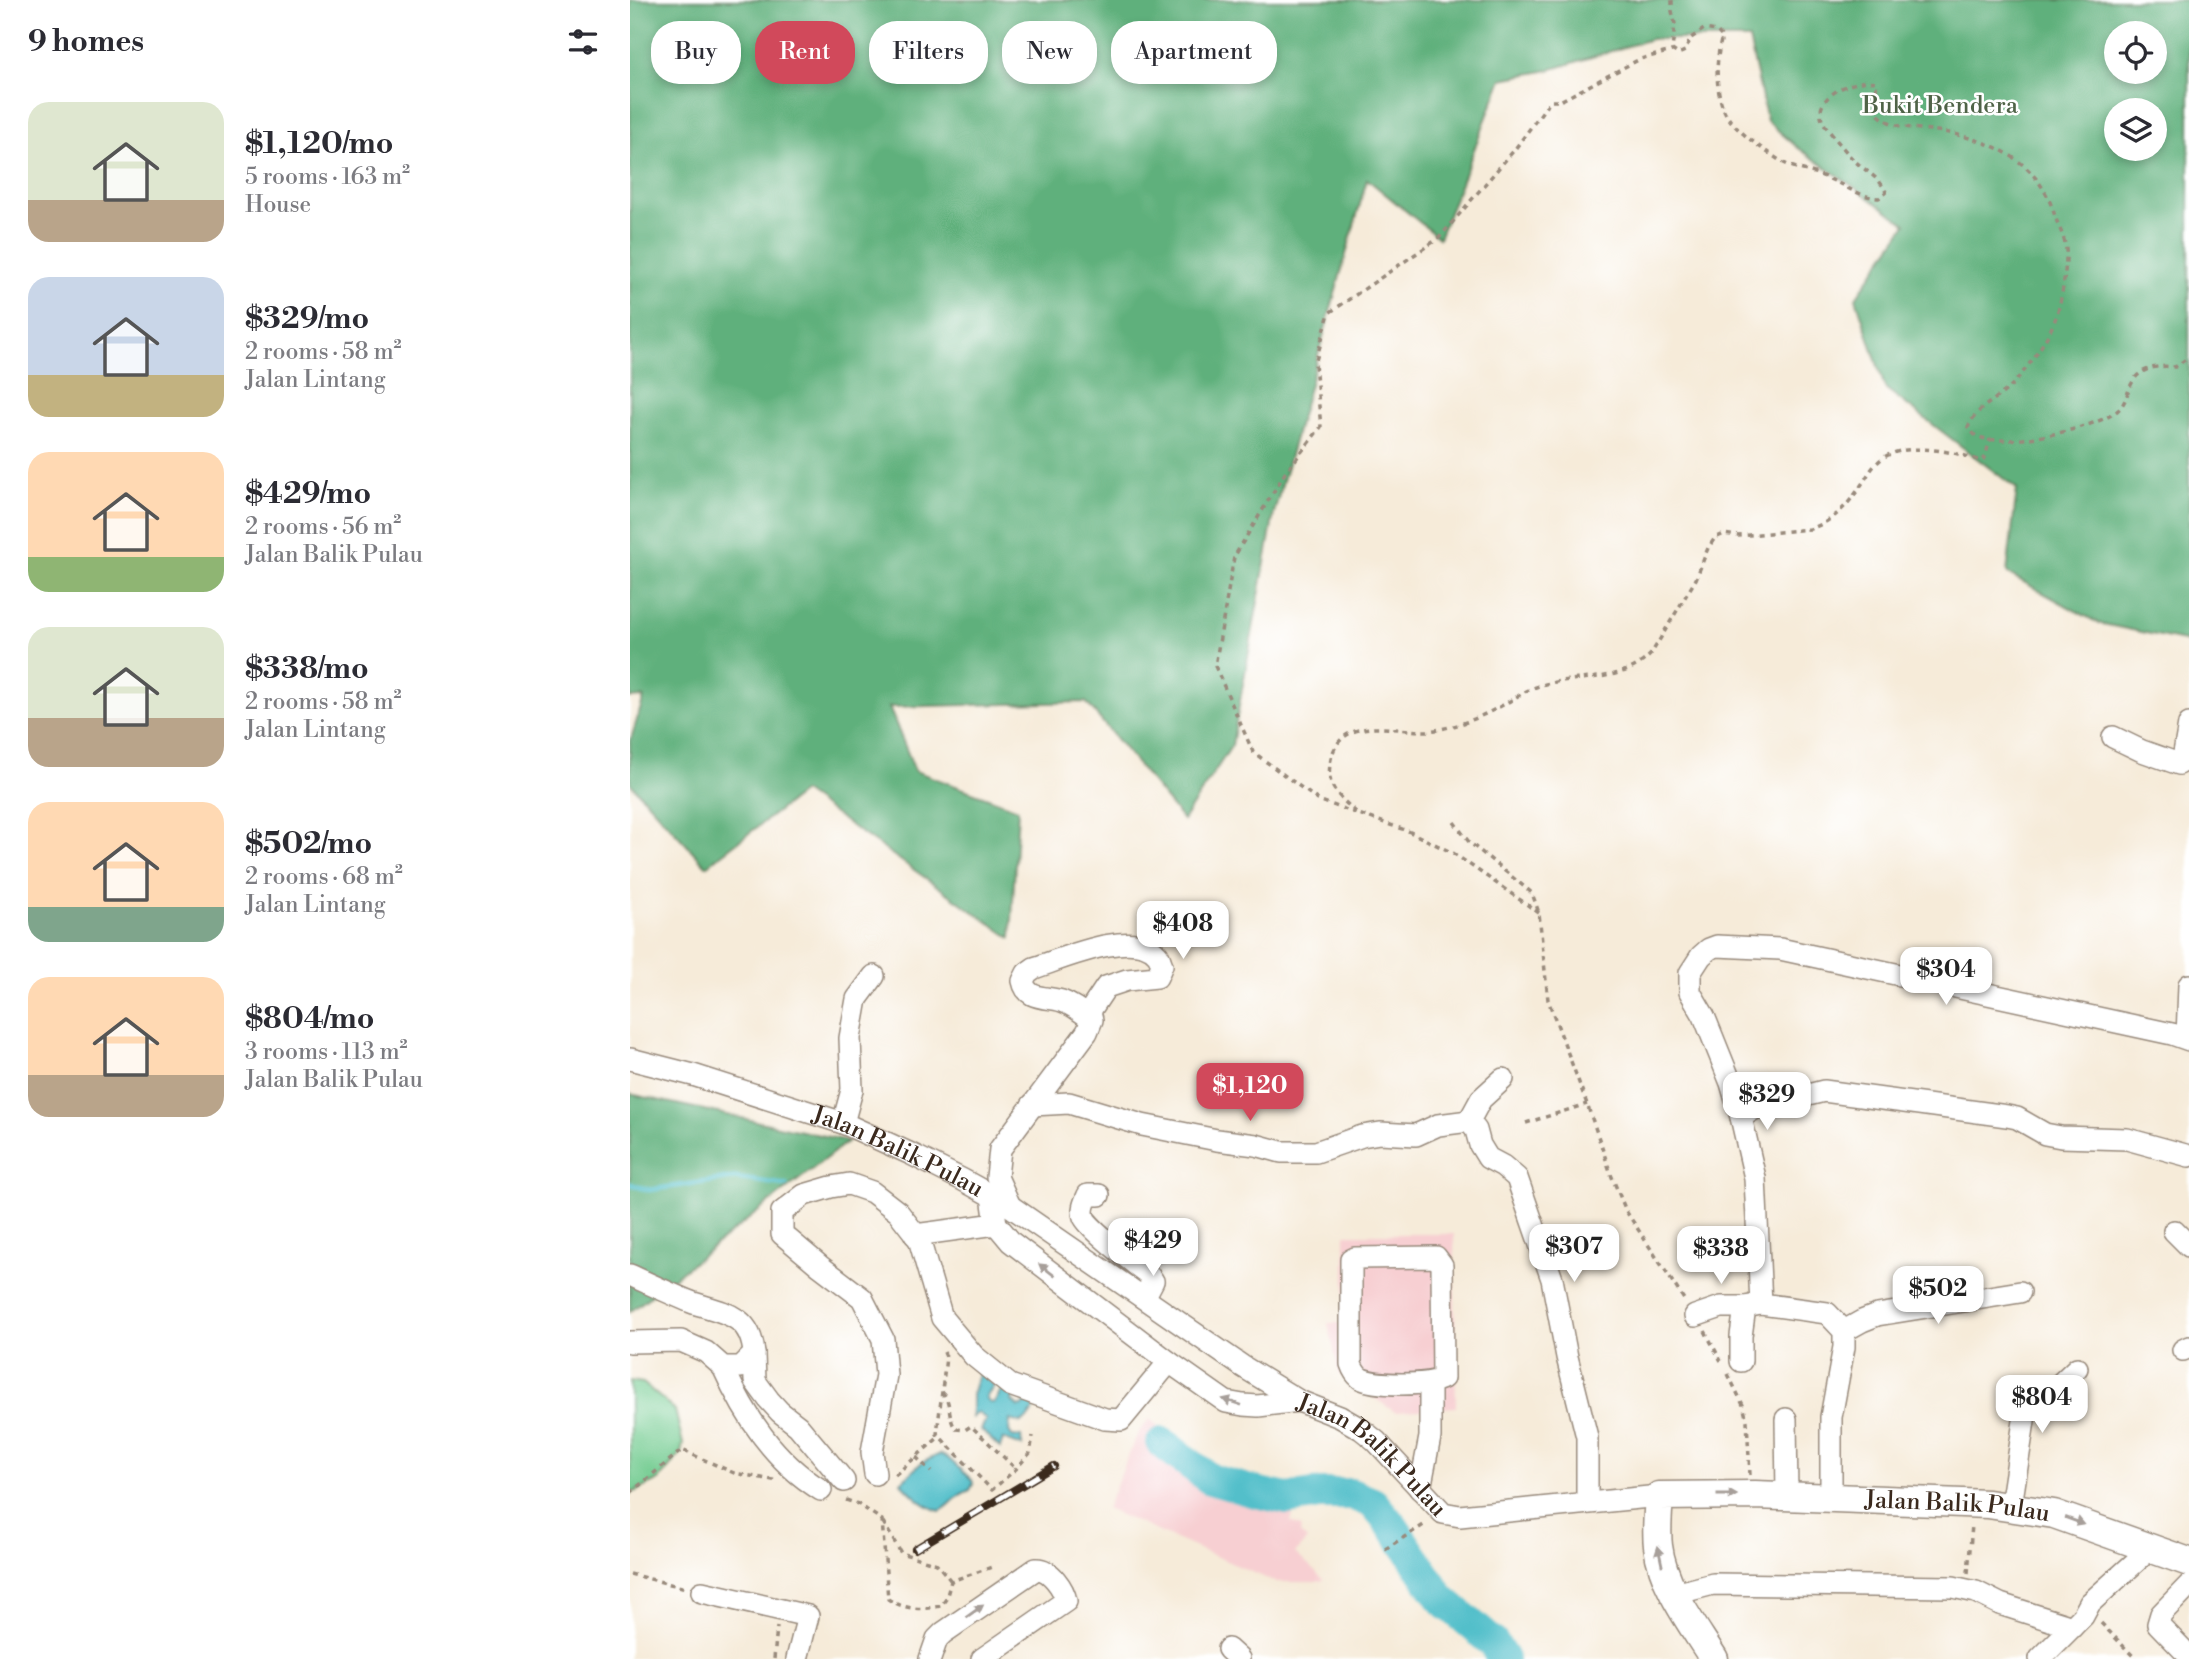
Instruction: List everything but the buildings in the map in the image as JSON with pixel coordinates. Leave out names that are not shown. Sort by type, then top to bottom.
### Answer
[{"type":"main road","name":"Jalan Balik Pulau","points":[[1659,1496],[1787,1496],[1973,1503],[2011,1507],[2054,1514],[2189,1562]]},
{"type":"main road","points":[[1659,1496],[1658,1548],[1664,1570],[1675,1594],[1714,1659]]},
{"type":"street","points":[[2113,737],[2179,764],[2184,757],[2189,724]]},
{"type":"street","points":[[996,1224],[1001,1201],[997,1177],[1000,1149],[1087,1032],[1092,1020],[1090,1011],[1106,987],[1127,980],[1157,976],[1162,965],[1157,954],[1144,946],[1116,943],[1034,968],[1027,973],[1023,981],[1028,993],[1061,1001],[1079,1009],[1092,1020]]},
{"type":"street","points":[[1730,1366],[1753,1306],[1755,1178],[1731,1083],[1704,1016],[1690,992],[1690,973],[1709,949],[1717,946],[1780,949],[2188,1039],[2189,985]]},
{"type":"street","points":[[843,1124],[852,1090],[850,1038],[857,999],[874,976]]},
{"type":"street","name":"Jalan Balik Pulau","points":[[630,1059],[693,1075],[843,1124],[911,1154],[1001,1201],[1242,1366],[1299,1401],[1340,1417],[1361,1429],[1376,1441],[1443,1513],[1452,1516],[1659,1496]]},
{"type":"street","points":[[1469,1121],[1481,1099],[1503,1079]]},
{"type":"street","points":[[1741,1117],[1756,1108],[1824,1091],[2007,1116],[2017,1118],[2045,1134],[2127,1139],[2189,1156]]},
{"type":"street","points":[[1032,1105],[1069,1104],[1142,1125],[1256,1145],[1281,1152],[1316,1152],[1362,1136],[1380,1133],[1416,1135],[1438,1125],[1469,1121]]},
{"type":"street","points":[[1469,1121],[1476,1130],[1480,1145],[1488,1158],[1517,1178],[1552,1279],[1567,1357],[1587,1437],[1587,1503]]},
{"type":"street","points":[[885,1474],[872,1452],[886,1374],[883,1339],[862,1298],[782,1234],[782,1212],[804,1195],[849,1184],[872,1192],[898,1212],[919,1239],[942,1318],[974,1356],[1010,1385],[1105,1419],[1121,1420],[1169,1362]]},
{"type":"street","points":[[1099,1195],[1088,1195],[1083,1216],[1092,1228],[1147,1273],[1153,1281],[1144,1298]]},
{"type":"street","points":[[915,1235],[996,1224]]},
{"type":"street","points":[[996,1224],[1011,1242],[1226,1402],[1258,1406],[1299,1401]]},
{"type":"street","points":[[1395,1257],[1440,1259],[1443,1265],[1444,1374],[1443,1378],[1430,1383],[1372,1383],[1354,1372],[1351,1364],[1350,1260],[1395,1257]]},
{"type":"street","points":[[630,1275],[694,1303],[728,1313],[741,1322],[750,1334],[753,1344],[755,1381],[769,1400],[798,1426],[844,1480]]},
{"type":"street","points":[[1844,1331],[1877,1315],[2021,1292]]},
{"type":"street","points":[[1695,1316],[1721,1307],[1753,1306],[1827,1313],[1844,1331],[1844,1346],[1831,1417],[1831,1498]]},
{"type":"street","points":[[630,1342],[681,1341],[706,1353],[723,1367],[743,1408],[763,1437],[804,1479],[821,1490]]},
{"type":"street","points":[[723,1367],[741,1367],[754,1354]]},
{"type":"street","points":[[2011,1507],[2025,1408],[2077,1368]]},
{"type":"street","points":[[1420,1489],[1430,1437],[1430,1383]]},
{"type":"street","points":[[1786,1419],[1787,1496]]},
{"type":"street","points":[[2040,1659],[2083,1616],[2090,1603],[2150,1549]]},
{"type":"street","points":[[930,1659],[937,1639],[943,1633],[1036,1569],[1043,1568],[1048,1571],[1066,1601],[982,1659]]},
{"type":"street","points":[[1675,1594],[1713,1584],[1965,1589],[2000,1604],[2072,1627]]},
{"type":"street","points":[[2189,1585],[2161,1614],[2158,1624],[2189,1656]]},
{"type":"street","points":[[702,1592],[808,1616],[797,1659]]},
{"type":"path","points":[[1672,0],[1675,24],[1672,50]]},
{"type":"path","points":[[1672,50],[1678,54],[1685,51],[1690,38],[1704,29],[1717,31],[1722,37],[1717,55],[1718,82],[1729,120],[1786,164],[1825,177],[1853,191],[1879,198],[1886,192],[1882,183],[1854,161],[1822,120],[1821,107],[1829,96],[1839,89],[1867,80],[1876,82],[1874,107],[1878,115],[1892,124],[1956,134],[2004,152],[2026,166],[2042,184],[2066,243],[2067,258],[2056,318],[2029,364],[2010,387],[1974,415],[1968,427],[1975,435],[1990,439],[2038,439],[2072,430],[2117,411],[2127,397],[2133,380],[2146,370],[2161,365],[2175,367],[2189,357]]},
{"type":"path","points":[[1539,913],[1453,853],[1408,831],[1318,800],[1253,752],[1215,666],[1234,557],[1285,473],[1321,427],[1315,364],[1329,313],[1439,238],[1515,149],[1550,101],[1560,101],[1640,60],[1672,50]]},
{"type":"path","points":[[1359,815],[1330,784],[1328,771],[1332,754],[1344,736],[1369,728],[1429,731],[1447,727],[1466,722],[1534,687],[1572,679],[1607,678],[1642,664],[1651,654],[1696,579],[1708,548],[1715,538],[1724,534],[1738,536],[1810,529],[1837,516],[1857,493],[1878,461],[1887,456],[1905,451],[1934,450],[1963,454],[1981,461],[1985,458],[1990,439]]},
{"type":"path","points":[[1454,822],[1469,842],[1532,893],[1539,913],[1548,1000],[1626,1211],[1730,1366],[1747,1421],[1751,1495]]},
{"type":"path","points":[[1526,1123],[1587,1104]]},
{"type":"path","points":[[942,1346],[946,1357],[937,1434],[992,1490],[1016,1469],[1030,1452],[1033,1436]]},
{"type":"path","points":[[942,1392],[947,1397],[951,1423],[956,1429],[965,1430],[971,1426],[1016,1469]]},
{"type":"path","points":[[885,1474],[916,1457],[939,1437]]},
{"type":"path","points":[[630,1493],[682,1450],[734,1473],[782,1482]]},
{"type":"path","points":[[916,1457],[931,1472]]},
{"type":"path","points":[[821,1490],[858,1504],[882,1520],[901,1553],[937,1564],[951,1581]]},
{"type":"path","points":[[1965,1589],[1969,1571],[1973,1503]]},
{"type":"path","points":[[882,1520],[888,1600],[901,1608],[941,1606],[951,1581]]},
{"type":"path","points":[[1385,1549],[1407,1535]]},
{"type":"path","points":[[951,1581],[995,1566]]},
{"type":"path","points":[[2086,1609],[2136,1659]]},
{"type":"shaded area","points":[[1345,1234],[1454,1234],[1456,1407],[1395,1412],[1339,1374],[1328,1323],[1345,1323]]},
{"type":"shaded area","points":[[1150,1419],[1167,1436],[1156,1451],[1204,1485],[1213,1490],[1294,1511],[1291,1522],[1301,1527],[1300,1533],[1307,1540],[1295,1553],[1324,1580],[1275,1582],[1106,1509],[1138,1433]]},
{"type":"green space","name":"Bukit Bendera","points":[[630,0],[2189,0],[2189,642],[2098,623],[2007,573],[2017,489],[1885,388],[1856,298],[1906,224],[1797,147],[1767,121],[1749,39],[1651,39],[1549,70],[1502,79],[1439,238],[1367,179],[1274,513],[1232,745],[1183,820],[1086,702],[889,707],[915,771],[1018,809],[1011,938],[803,792],[706,866],[630,783],[630,742],[644,697],[630,698]]},
{"type":"green space","points":[[630,1094],[848,1141],[630,1312]]},
{"type":"green space","points":[[630,1381],[643,1383],[675,1410],[683,1444],[681,1453],[659,1480],[630,1494]]},
{"type":"water","points":[[979,1372],[994,1386],[987,1396],[991,1403],[995,1402],[1001,1390],[1013,1397],[1012,1401],[1018,1407],[1025,1402],[1031,1402],[1035,1407],[1021,1423],[1010,1420],[1009,1431],[1012,1436],[1021,1437],[1022,1446],[1003,1439],[1000,1448],[981,1430],[986,1419],[977,1412],[972,1417],[972,1395]]},
{"type":"water","points":[[940,1454],[948,1458],[973,1484],[970,1490],[940,1511],[923,1503],[901,1482],[921,1463]]},
{"type":"waterway","points":[[630,1184],[649,1190],[734,1178],[786,1185]]},
{"type":"waterway","points":[[1162,1443],[1210,1479],[1251,1491],[1287,1499],[1320,1494],[1351,1494],[1373,1503],[1393,1527],[1441,1598],[1493,1643],[1503,1659]]},
{"type":"railway","points":[[915,1549],[1054,1466]]}]
